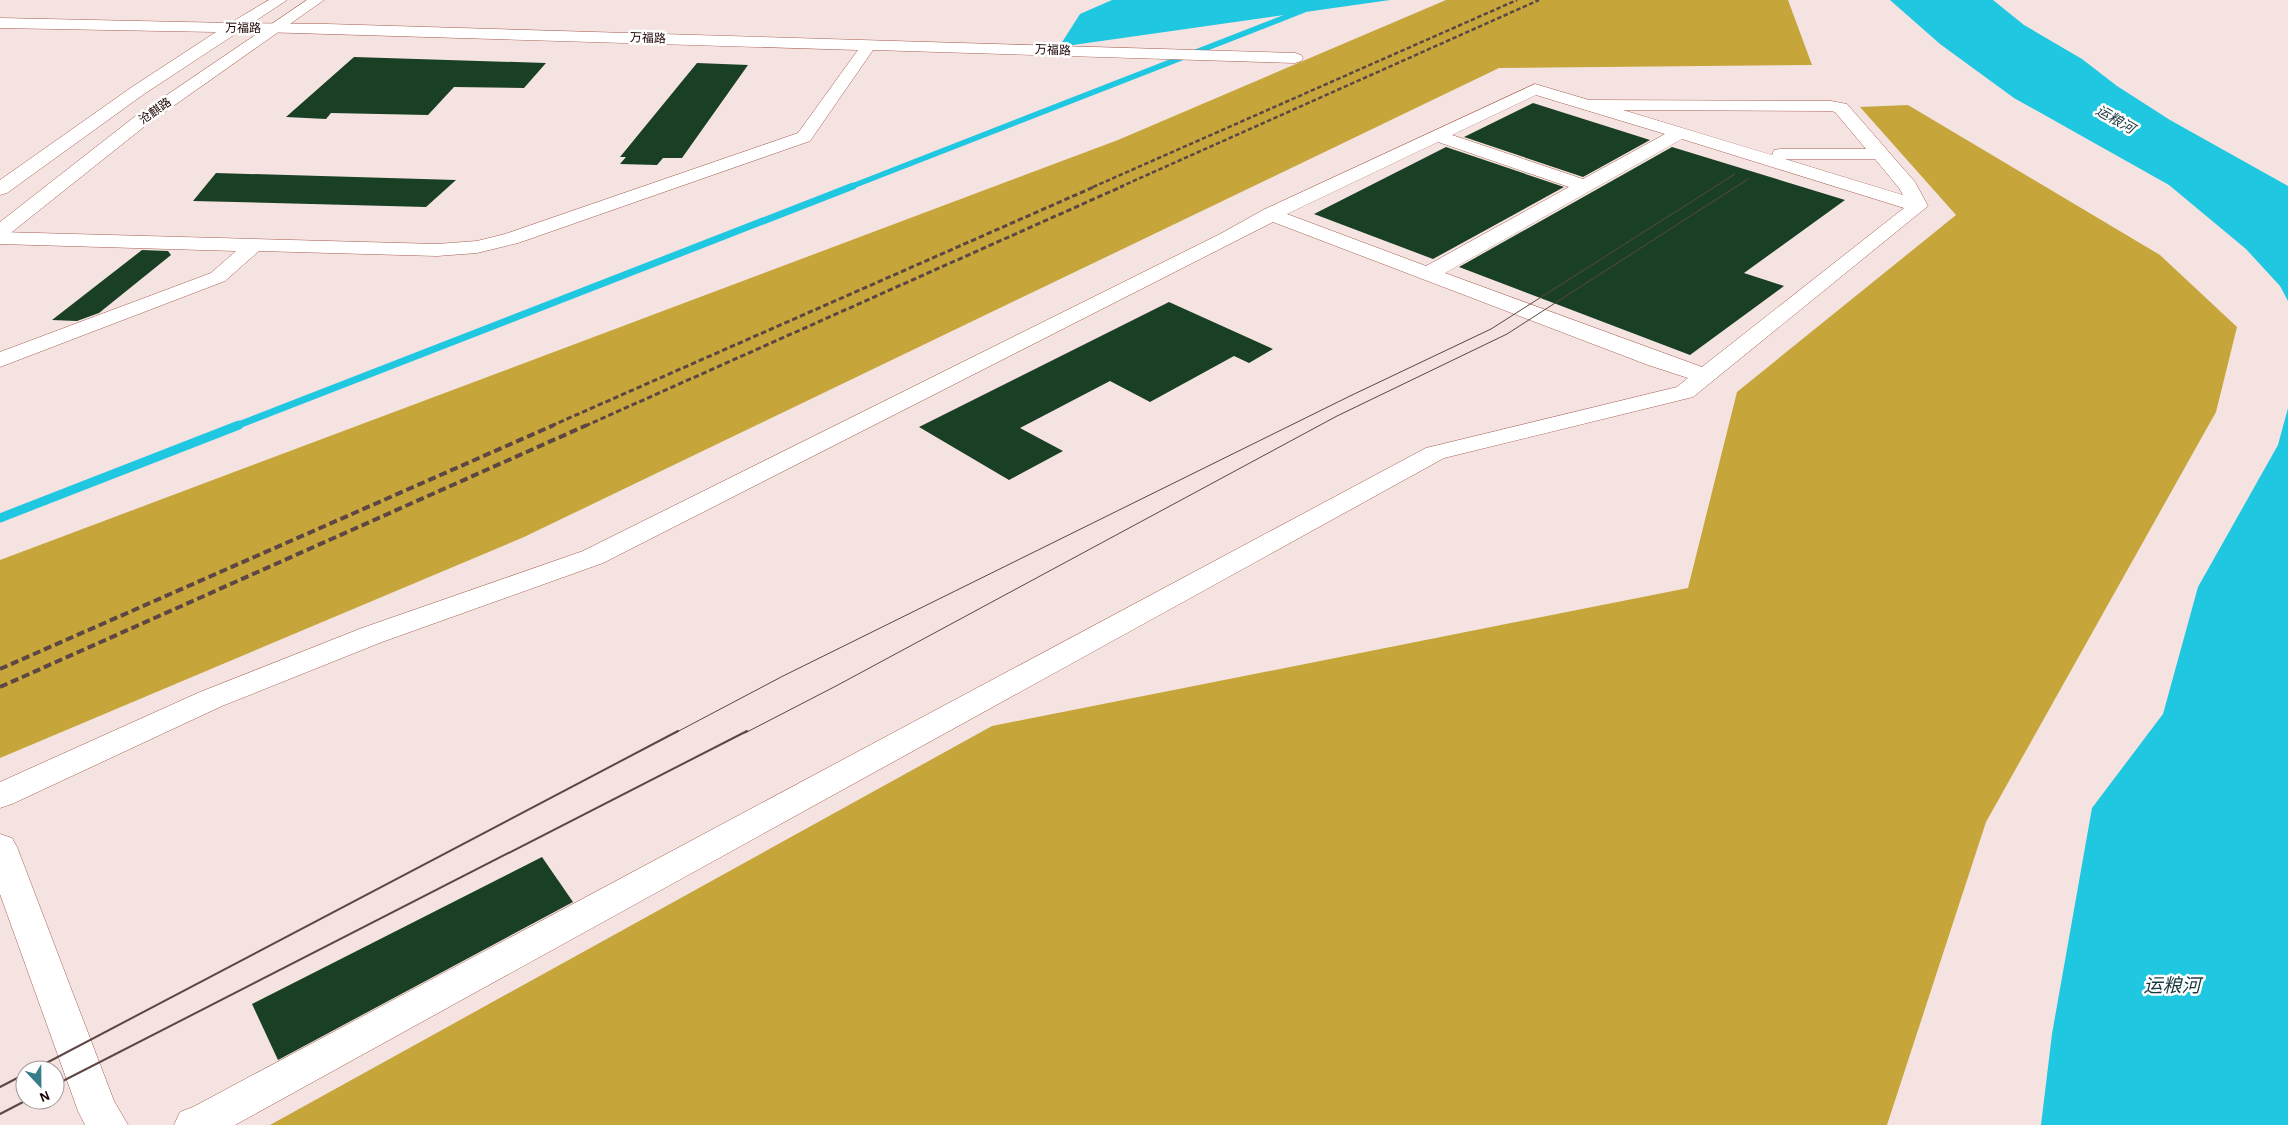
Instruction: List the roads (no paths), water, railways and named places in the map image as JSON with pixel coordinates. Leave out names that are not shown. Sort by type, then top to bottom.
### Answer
[{"type":"street","name":"沧麒路","points":[[0,189],[95,120],[232,28],[280,0]]},
{"type":"street","name":"沧麒路","points":[[0,232],[139,122],[272,29],[318,0]]},
{"type":"street","name":"万福路","points":[[0,23],[1295,58]]},
{"type":"street","points":[[0,238],[437,250],[477,247],[511,239],[804,137],[869,45]]},
{"type":"street","points":[[0,796],[211,699],[372,635],[593,557],[1270,214],[1535,89],[1918,206]]},
{"type":"street","points":[[1590,105],[1831,106],[1841,108],[1908,186],[1918,206]]},
{"type":"street","points":[[1427,274],[1680,133]]},
{"type":"street","points":[[1436,136],[1585,186]]},
{"type":"street","points":[[1751,155],[1881,154]]},
{"type":"street","points":[[194,1125],[207,1120],[1435,453],[1685,392],[1918,206]]},
{"type":"street","points":[[1270,214],[1656,360],[1705,376]]},
{"type":"street","points":[[0,360],[218,277],[254,245]]},
{"type":"street","points":[[0,847],[98,1112],[108,1125]]},
{"type":"water","points":[[1112,0],[1390,0],[1059,47],[1080,14]]},
{"type":"water","name":"运粮河","points":[[1890,0],[1993,0],[2024,25],[2082,59],[2117,86],[2170,120],[2288,186],[2288,301],[2280,286],[2246,249],[2169,185],[2014,98],[1940,44]]},
{"type":"water","name":"运粮河","points":[[2288,408],[2288,1125],[2041,1125],[2052,1034],[2092,808],[2163,714],[2198,587],[2278,445]]},
{"type":"waterway","points":[[850,187],[1304,10]]},
{"type":"waterway","points":[[236,426],[853,186]]},
{"type":"waterway","points":[[0,518],[239,425]]},
{"type":"tram line","points":[[675,733],[783,676],[1350,396],[1491,329],[1735,174]]},
{"type":"tram line","points":[[745,733],[836,686],[1337,416],[1507,334],[1748,179]]},
{"type":"tram line","points":[[52,1060],[678,731]]},
{"type":"tram line","points":[[65,1080],[747,731]]},
{"type":"tram line","points":[[0,1087],[15,1079]]},
{"type":"tram line","points":[[0,1114],[15,1106]]},
{"type":"railway","points":[[1093,187],[1517,0]]},
{"type":"railway","points":[[1120,187],[1539,0]]},
{"type":"railway","points":[[551,426],[1096,186]]},
{"type":"railway","points":[[585,426],[1123,186]]},
{"type":"railway","points":[[0,669],[554,425]]},
{"type":"railway","points":[[0,687],[587,425]]}]
